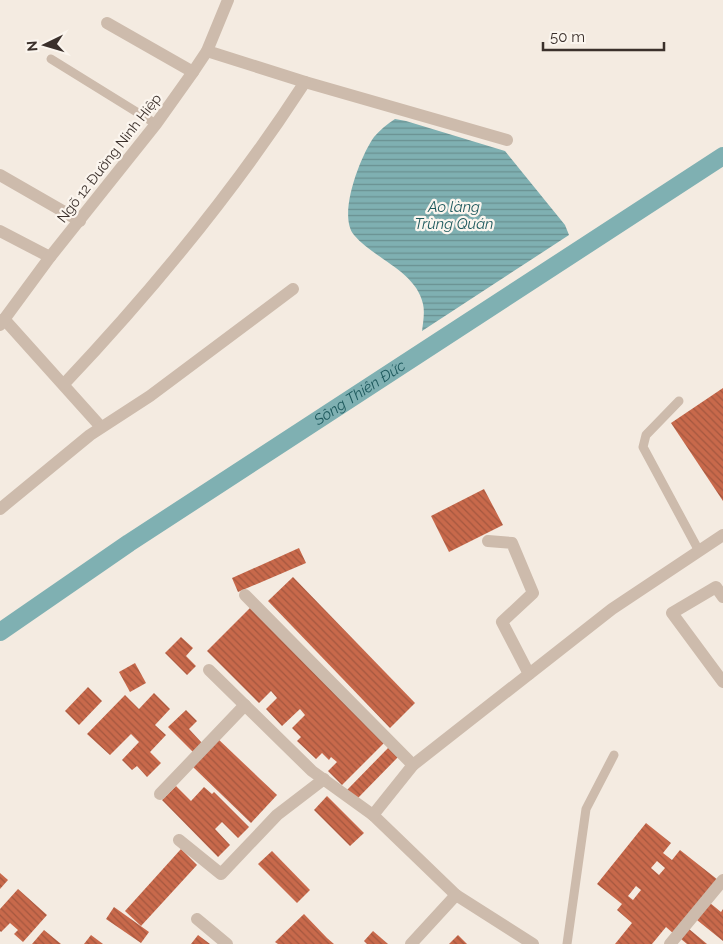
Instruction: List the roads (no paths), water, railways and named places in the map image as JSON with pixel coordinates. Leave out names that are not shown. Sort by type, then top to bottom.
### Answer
[{"type":"street","name":"Ngõ 12 Đường Ninh Hiệp","points":[[2,322],[50,257],[156,124],[193,72],[207,51],[228,0]]},
{"type":"street","points":[[107,23],[193,72]]},
{"type":"street","points":[[207,51],[305,82],[507,140]]},
{"type":"street","points":[[64,384],[104,342],[203,223],[260,150],[305,82]]},
{"type":"street","points":[[0,175],[80,221]]},
{"type":"street","points":[[0,231],[50,257]]},
{"type":"street","points":[[0,509],[101,427],[150,396],[293,289]]},
{"type":"street","points":[[2,322],[64,384],[101,427]]},
{"type":"street","points":[[373,815],[414,765],[612,609],[723,535]]},
{"type":"street","points":[[488,541],[512,543],[533,592],[502,622],[529,674]]},
{"type":"street","points":[[723,597],[716,587],[672,612],[723,682]]},
{"type":"street","points":[[245,596],[414,765]]},
{"type":"street","points":[[209,670],[312,771],[373,815],[456,895],[533,944]]},
{"type":"street","points":[[160,794],[245,705]]},
{"type":"street","points":[[179,840],[221,874],[277,815],[324,780]]},
{"type":"street","points":[[670,944],[723,880]]},
{"type":"street","points":[[411,944],[456,895]]},
{"type":"street","points":[[198,919],[227,944]]},
{"type":"lane","points":[[51,59],[156,124]]},
{"type":"lane","points":[[679,401],[646,435],[643,446],[699,551]]},
{"type":"lane","points":[[567,944],[586,809],[614,755]]},
{"type":"water","name":"Ao làng Trùng Quán","points":[[395,119],[505,151],[565,225],[569,235],[422,331],[424,314],[419,293],[403,274],[362,244],[349,226],[349,200],[363,157],[374,137]]},
{"type":"waterway","name":"Sông Thiên Đức","points":[[0,632],[129,543],[723,156]]}]
